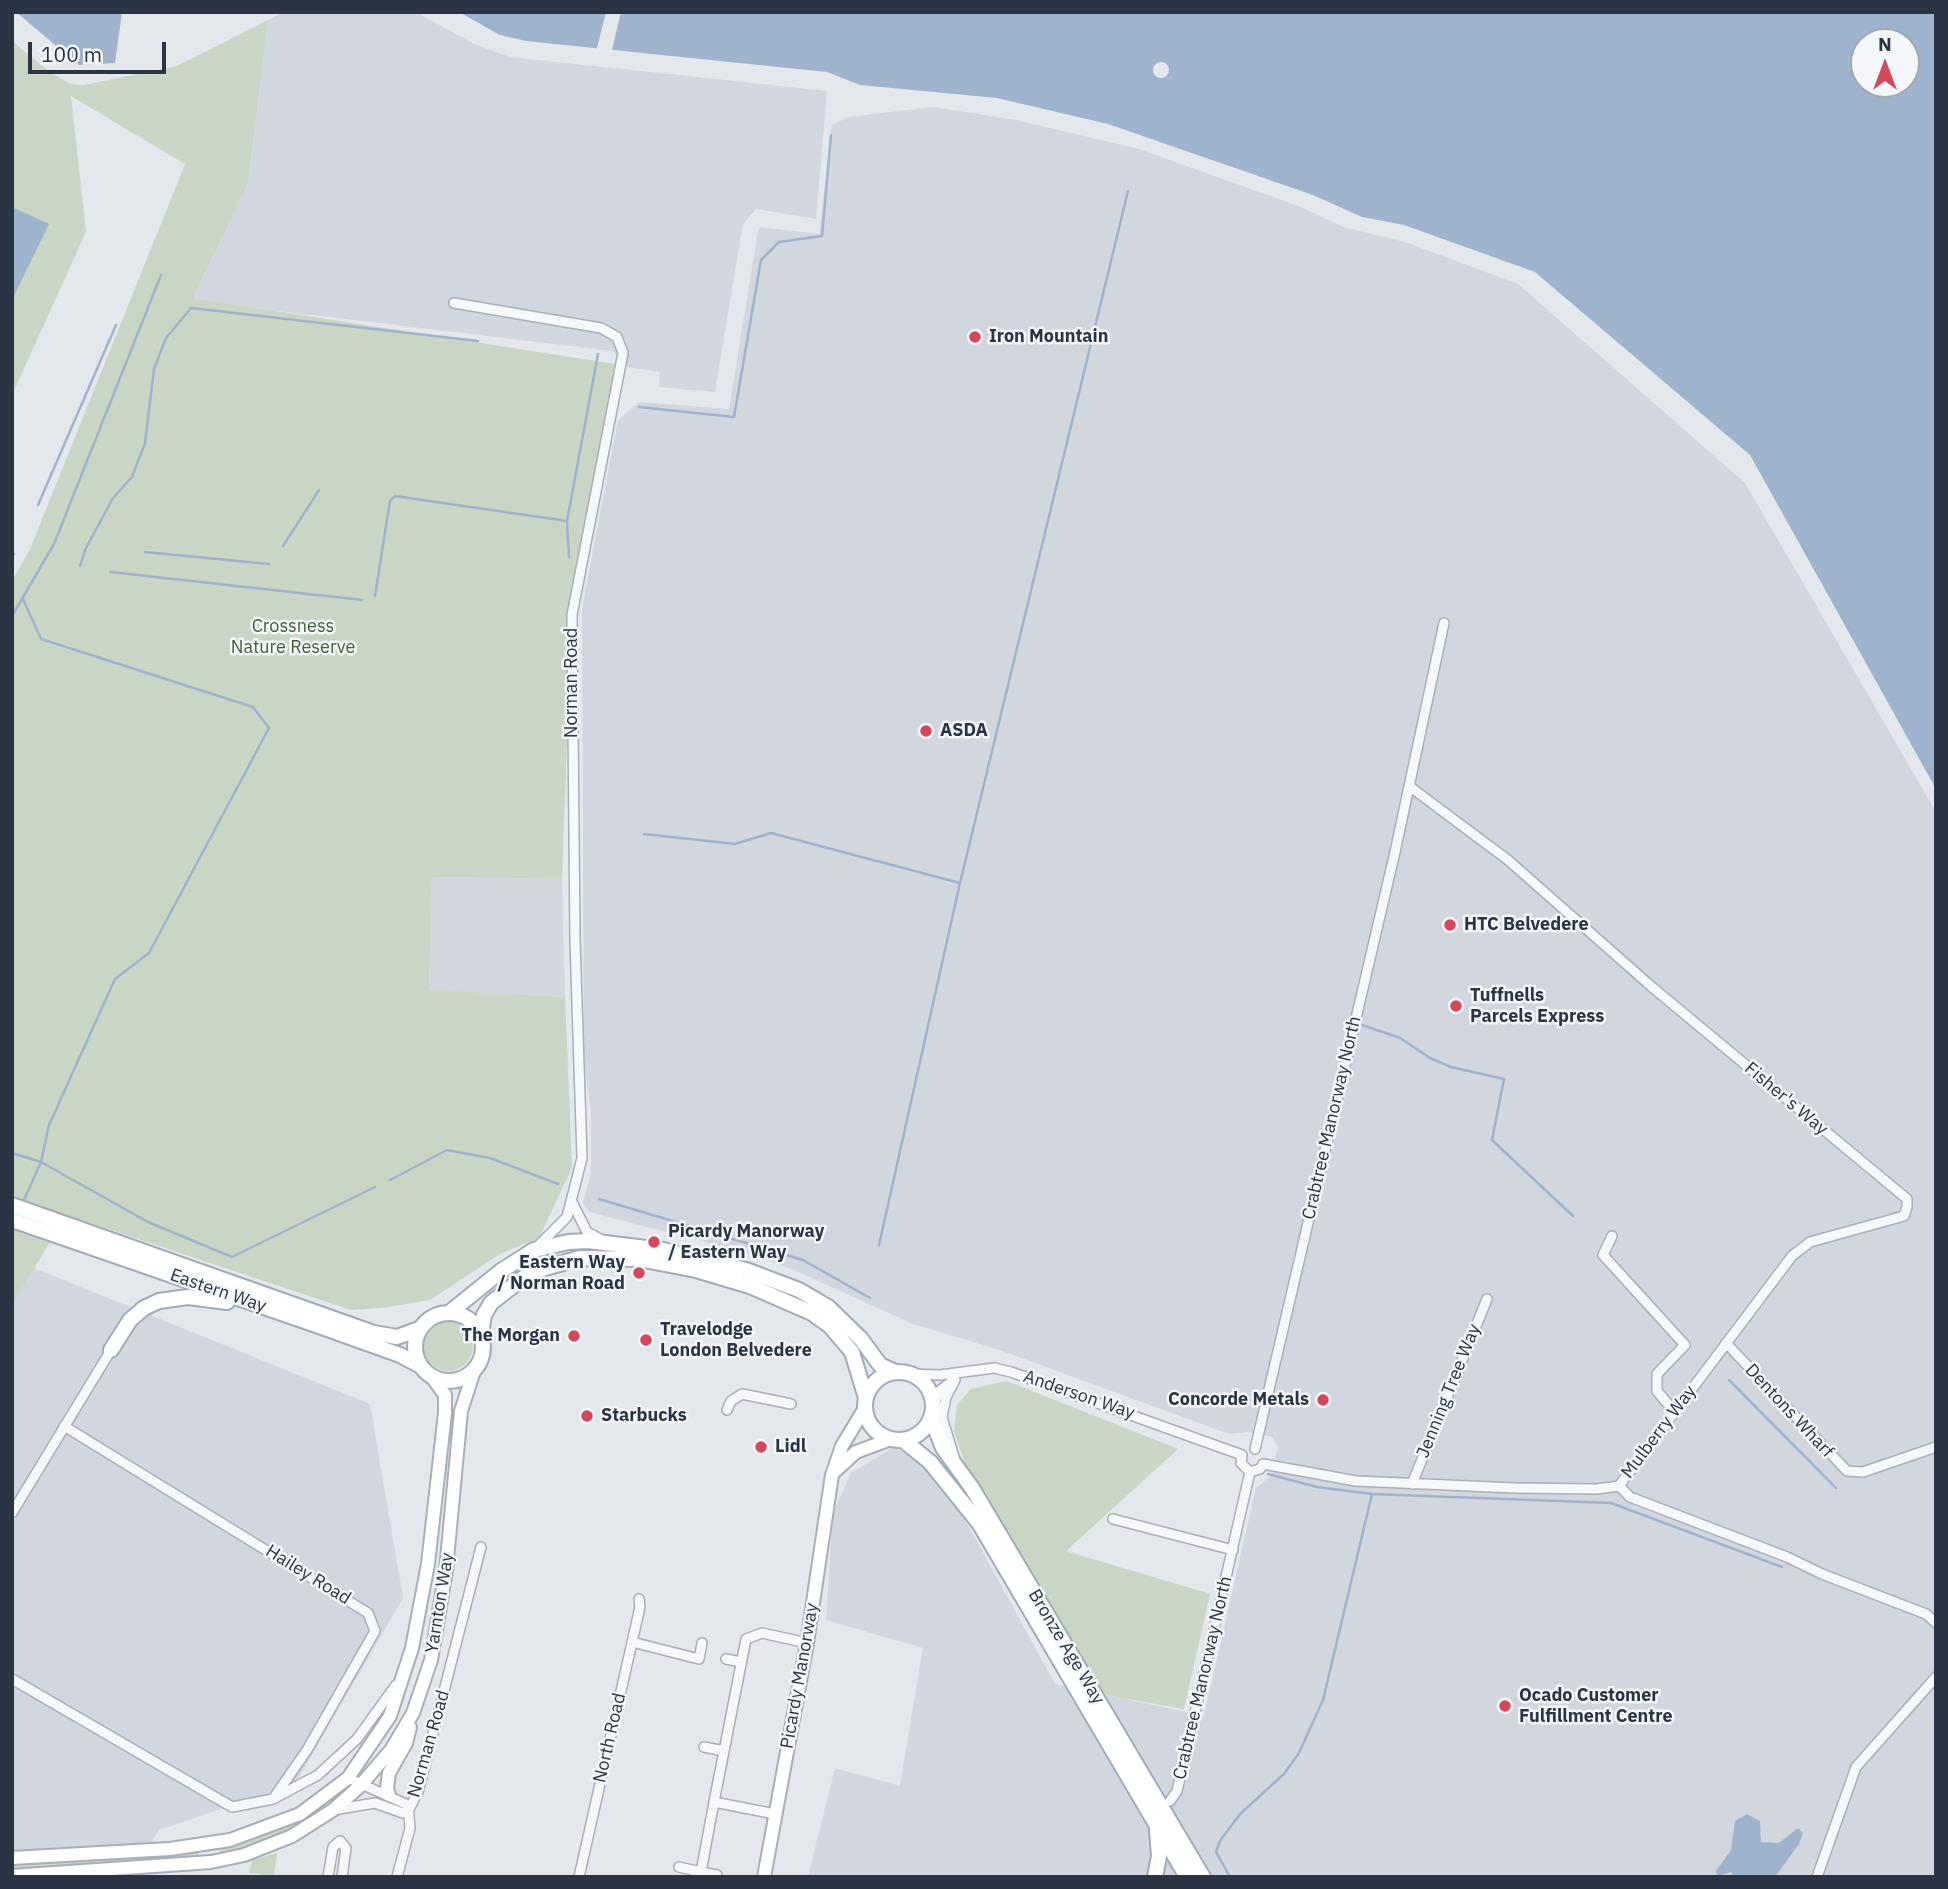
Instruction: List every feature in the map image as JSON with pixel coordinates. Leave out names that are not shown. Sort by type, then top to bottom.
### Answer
[{"type":"main road","name":"Eastern Way","points":[[12,1205],[32,1219],[400,1355],[427,1371]]},
{"type":"main road","name":"Eastern Way","points":[[12,1220],[32,1219],[374,1332],[397,1336],[419,1329]]},
{"type":"main road","points":[[569,1242],[607,1243],[706,1259],[799,1290],[828,1307],[861,1339],[880,1364],[927,1387],[932,1412],[921,1432],[897,1439],[871,1425],[852,1352],[830,1326],[812,1312],[750,1286],[696,1270],[639,1259],[579,1258],[534,1273],[491,1303],[484,1315],[481,1334],[483,1349],[475,1368],[455,1380],[427,1371],[415,1350],[419,1329],[433,1317],[449,1313],[501,1271],[534,1250],[569,1242]]},
{"type":"main road","points":[[111,1350],[130,1320],[144,1308],[174,1298],[219,1300],[316,1325]]},
{"type":"main road","points":[[449,1313],[468,1318],[481,1334]]},
{"type":"main road","points":[[866,1403],[878,1377],[902,1373]]},
{"type":"main road","name":"Bronze Age Way","points":[[932,1412],[938,1439],[972,1488],[1203,1877]]},
{"type":"main road","name":"Bronze Age Way","points":[[897,1439],[930,1462],[979,1523],[1187,1877]]},
{"type":"main road","points":[[1155,1877],[1159,1856],[1157,1826]]},
{"type":"street","name":"Norman Road","points":[[454,303],[601,328],[617,337],[623,353],[572,615],[575,941],[582,1135],[574,1197],[561,1226],[534,1250]]},
{"type":"street","name":"Crabtree Manorway North","points":[[1255,1449],[1409,786],[1444,623]]},
{"type":"street","name":"Fisher's Way","points":[[1409,786],[1508,860],[1653,987],[1907,1199],[1904,1216]]},
{"type":"street","points":[[574,1197],[587,1232],[607,1243]]},
{"type":"street","name":"Mulberry Way","points":[[1263,1464],[1356,1481],[1597,1489],[1619,1486],[1802,1247],[1904,1216]]},
{"type":"street","points":[[1612,1236],[1603,1255],[1685,1345],[1657,1374],[1657,1391],[1674,1411]]},
{"type":"street","name":"Jenning Tree Way","points":[[1412,1484],[1487,1299]]},
{"type":"street","name":"Dentons Wharf","points":[[1726,1343],[1847,1471],[1863,1472],[1936,1447]]},
{"type":"street","points":[[12,1513],[111,1350]]},
{"type":"street","name":"Yarnton Way","points":[[12,1876],[225,1860],[292,1836],[333,1810],[360,1786],[391,1750],[413,1713],[436,1643],[446,1570],[460,1419],[475,1368]]},
{"type":"street","name":"Anderson Way","points":[[902,1373],[965,1372],[994,1368],[1023,1375],[1242,1455]]},
{"type":"street","name":"Yarnton Way","points":[[12,1858],[170,1849],[230,1840],[300,1814],[348,1779],[390,1716],[412,1648],[428,1564],[446,1412],[445,1395],[427,1371]]},
{"type":"street","points":[[932,1412],[939,1391],[965,1372]]},
{"type":"street","points":[[955,1380],[946,1397],[942,1417],[957,1469]]},
{"type":"street","points":[[727,1410],[731,1401],[742,1394],[791,1404]]},
{"type":"street","name":"Picardy Manorway","points":[[764,1877],[807,1643],[832,1475],[842,1446],[866,1403]]},
{"type":"street","name":"Hailey Road","points":[[64,1426],[368,1614],[375,1631],[307,1750],[273,1799]]},
{"type":"street","points":[[832,1475],[856,1452],[897,1439]]},
{"type":"street","points":[[1255,1449],[1263,1456],[1263,1464],[1260,1469],[1250,1472],[1241,1463],[1242,1455],[1255,1449]]},
{"type":"street","name":"Crabtree Manorway North","points":[[1170,1801],[1177,1791],[1250,1472]]},
{"type":"street","points":[[1619,1486],[1630,1497],[1926,1614],[1936,1623]]},
{"type":"street","points":[[1113,1519],[1233,1550]]},
{"type":"street","name":"Norman Road","points":[[360,1786],[365,1797],[374,1803],[403,1813],[408,1811],[418,1792],[480,1550]]},
{"type":"street","name":"North Road","points":[[579,1877],[640,1607],[639,1599]]},
{"type":"street","points":[[701,1872],[746,1639],[762,1633],[807,1643]]},
{"type":"street","points":[[632,1642],[699,1659],[702,1643]]},
{"type":"street","points":[[726,1659],[741,1662]]},
{"type":"street","points":[[1818,1877],[1856,1767],[1936,1677]]},
{"type":"street","points":[[12,1679],[232,1807],[273,1799],[318,1775],[358,1739],[400,1680]]},
{"type":"street","points":[[389,1795],[389,1773],[405,1743],[413,1713]]},
{"type":"street","points":[[704,1747],[724,1751]]},
{"type":"street","name":"Norman Road","points":[[348,1779],[408,1805],[410,1828],[397,1877]]},
{"type":"street","points":[[714,1802],[775,1814]]},
{"type":"street","name":"Norman Road","points":[[333,1810],[374,1803]]},
{"type":"street","points":[[328,1877],[333,1847],[340,1840],[346,1848],[342,1877]]},
{"type":"street","points":[[679,1867],[717,1875]]},
{"type":"shaded area","points":[[284,12],[416,12],[474,44],[510,57],[827,91],[816,219],[756,209],[743,224],[715,392],[659,387],[660,372],[627,367],[613,351],[270,310],[193,298],[248,184],[268,20]]},
{"type":"shaded area","points":[[933,107],[1016,120],[1139,149],[1301,207],[1343,227],[1405,242],[1518,284],[1745,483],[1936,812],[1936,1877],[808,1877],[835,1768],[900,1786],[923,1648],[826,1620],[833,1513],[851,1473],[894,1447],[940,1474],[1055,1684],[1204,1716],[1256,1488],[1271,1476],[1278,1447],[1272,1437],[1248,1432],[1229,1434],[997,1349],[913,1324],[794,1270],[741,1251],[589,1212],[583,1203],[591,1173],[591,1113],[584,1061],[582,608],[618,420],[639,402],[729,409],[758,230],[761,227],[819,234],[832,125],[848,117]]},
{"type":"shaded area","points":[[432,877],[562,879],[565,997],[429,991]]},
{"type":"shaded area","points":[[34,1268],[370,1404],[403,1598],[295,1784],[159,1830],[130,1877],[12,1877],[12,1304]]},
{"type":"green space","name":"Crossness Nature Reserve","points":[[268,20],[248,184],[193,298],[615,364],[571,633],[562,879],[432,877],[429,990],[565,997],[572,1168],[539,1238],[500,1254],[430,1300],[382,1308],[351,1310],[12,1197],[12,581],[30,549],[185,164],[71,96],[86,232],[12,395],[12,41],[70,84],[84,85],[177,66]]},
{"type":"green space","points":[[12,1229],[50,1242],[12,1305]]},
{"type":"green space","points":[[448,1321],[465,1329],[473,1346],[465,1363],[448,1371],[431,1363],[423,1346],[431,1329]]},
{"type":"green space","points":[[1007,1381],[1178,1449],[1066,1551],[1210,1594],[1184,1709],[1100,1694],[967,1469],[954,1431],[957,1405],[971,1389]]},
{"type":"green space","points":[[317,1816],[296,1828],[244,1849],[220,1853],[220,1847],[249,1841]]},
{"type":"green space","points":[[199,1851],[199,1857],[12,1869],[16,1863]]},
{"type":"green space","points":[[277,1853],[274,1876],[249,1873],[252,1860]]},
{"type":"water","points":[[16,12],[122,12],[115,63],[79,65]]},
{"type":"water","points":[[459,12],[1936,12],[1936,789],[1750,455],[1535,272],[1404,225],[1362,217],[1313,195],[1108,124],[997,98],[860,85],[827,72],[526,41],[500,35]]},
{"type":"water","points":[[12,207],[49,224],[12,300]]},
{"type":"water","points":[[1747,1814],[1760,1821],[1761,1842],[1779,1843],[1798,1828],[1803,1833],[1799,1844],[1775,1877],[1734,1877],[1731,1872],[1718,1876],[1716,1871],[1731,1850],[1735,1821]]},
{"type":"pier","points":[[606,12],[621,12],[611,54],[596,52]]},
{"type":"pier","points":[[1158,62],[1164,62],[1169,70],[1167,76],[1158,78],[1153,73],[1153,67]]},
{"type":"waterway","points":[[639,407],[734,417],[761,260],[779,242],[822,236],[831,135]]},
{"type":"waterway","points":[[879,1245],[960,883],[1128,191]]},
{"type":"waterway","points":[[12,616],[54,544],[161,275]]},
{"type":"waterway","points":[[80,566],[85,550],[113,498],[132,477],[145,443],[154,369],[166,338],[191,308],[478,341]]},
{"type":"waterway","points":[[38,505],[116,325]]},
{"type":"waterway","points":[[569,557],[567,521],[598,354]]},
{"type":"waterway","points":[[283,546],[319,490]]},
{"type":"waterway","points":[[375,596],[390,501],[395,496],[567,521]]},
{"type":"waterway","points":[[145,552],[269,564]]},
{"type":"waterway","points":[[110,572],[362,600]]},
{"type":"waterway","points":[[23,599],[41,639],[253,707],[269,728],[149,953],[115,979],[49,1125],[41,1162],[23,1202]]},
{"type":"waterway","points":[[644,834],[735,844],[771,833],[960,883]]},
{"type":"waterway","points":[[1362,1025],[1400,1038],[1430,1058],[1451,1067],[1504,1079],[1492,1140],[1573,1216]]},
{"type":"waterway","points":[[390,1180],[447,1150],[490,1158],[558,1184]]},
{"type":"waterway","points":[[12,1153],[41,1162],[148,1222],[232,1257],[375,1187]]},
{"type":"waterway","points":[[599,1199],[803,1260],[870,1298]]},
{"type":"waterway","points":[[1729,1380],[1836,1488]]},
{"type":"waterway","points":[[1268,1474],[1317,1487],[1372,1494],[1611,1503],[1782,1567]]},
{"type":"waterway","points":[[1230,1877],[1216,1852],[1220,1841],[1240,1814],[1284,1774],[1299,1753],[1323,1700],[1372,1494]]},
{"type":"place","name":"Iron Mountain","points":[[975,337]]},
{"type":"place","name":"ASDA","points":[[926,731]]},
{"type":"place","name":"HTC Belvedere","points":[[1450,925]]},
{"type":"place","name":"Tuffnells Parcels Express","points":[[1456,1006]]},
{"type":"place","name":"Picardy Manorway / Eastern Way","points":[[654,1242]]},
{"type":"place","name":"Eastern Way / Norman Road","points":[[639,1273]]},
{"type":"place","name":"The Morgan","points":[[574,1336]]},
{"type":"place","name":"Travelodge London Belvedere","points":[[646,1340]]},
{"type":"place","name":"Concorde Metals","points":[[1323,1400]]},
{"type":"place","name":"Starbucks","points":[[587,1416]]},
{"type":"place","name":"Lidl","points":[[761,1447]]},
{"type":"place","name":"Ocado Customer Fulfillment Centre","points":[[1505,1706]]}]
